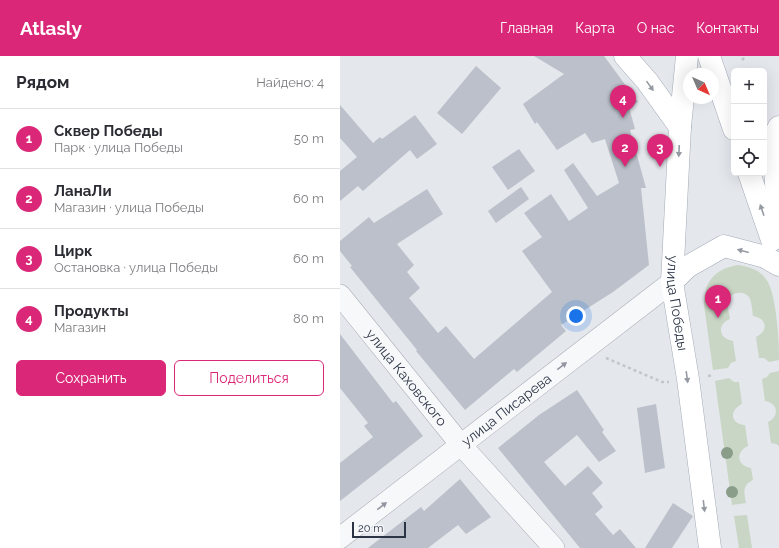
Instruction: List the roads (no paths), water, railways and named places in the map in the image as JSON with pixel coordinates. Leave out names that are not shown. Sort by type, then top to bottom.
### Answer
[{"type":"main road","points":[[625,56],[647,81],[680,127]]},
{"type":"main road","name":"улица Победы","points":[[687,56],[680,127],[672,282],[688,379],[710,548]]},
{"type":"main road","points":[[709,56],[731,121]]},
{"type":"main road","points":[[779,127],[773,138],[779,229]]},
{"type":"main road","points":[[750,176],[779,260]]},
{"type":"main road","points":[[672,282],[687,267],[724,246],[766,257],[779,265]]},
{"type":"street","name":"улица Писарева","points":[[340,538],[672,282]]},
{"type":"street","name":"улица Каховского","points":[[340,295],[461,445],[554,548]]},
{"type":"place","name":"Продукты","points":[[623,118]]},
{"type":"place","name":"ЛанаЛи","points":[[625,167]]},
{"type":"place","name":"Цирк","points":[[660,167]]},
{"type":"place","name":"Сквер Победы","points":[[718,318]]}]
